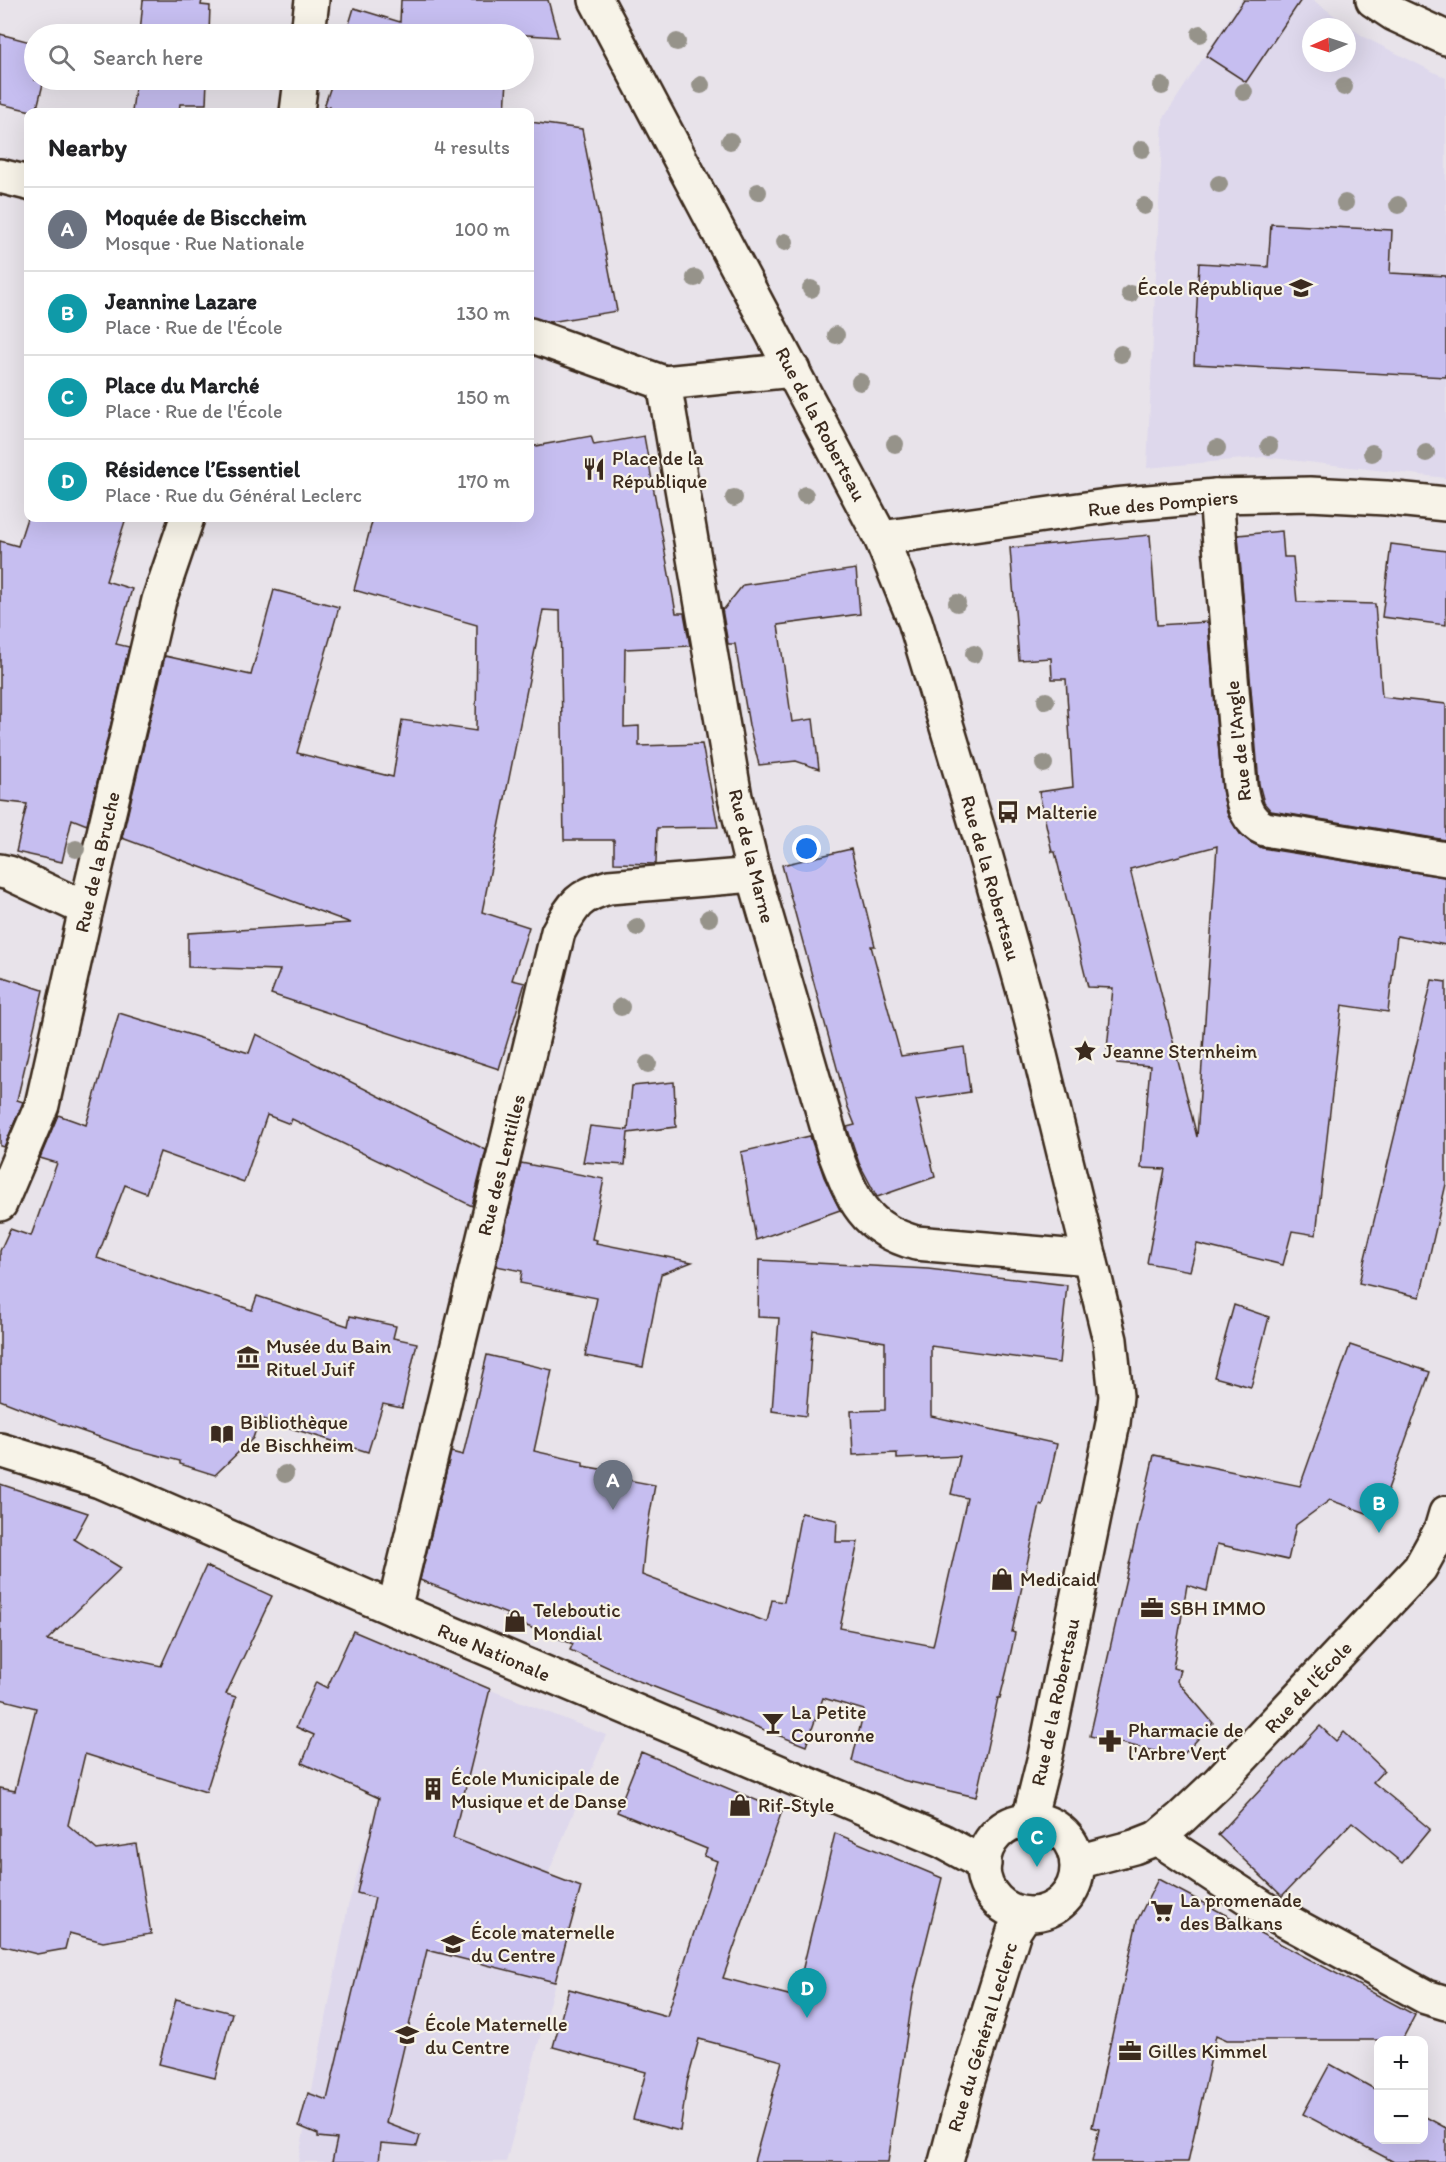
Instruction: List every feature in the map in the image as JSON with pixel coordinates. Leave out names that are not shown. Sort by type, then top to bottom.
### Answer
[{"type":"street","points":[[309,24],[312,0]]},
{"type":"street","name":"Rue de la Robertsau","points":[[596,0],[881,538],[915,621],[981,840],[1026,1002],[1110,1340],[1116,1396],[1110,1435],[1048,1745],[1029,1820]]},
{"type":"street","points":[[1389,5],[1446,38]]},
{"type":"street","points":[[298,108],[300,90]]},
{"type":"street","points":[[0,176],[24,182]]},
{"type":"street","points":[[534,336],[664,383],[794,370]]},
{"type":"street","name":"Rue de la Marne","points":[[664,383],[735,797],[754,875],[835,1154],[848,1187],[860,1208],[874,1224],[894,1237],[916,1243],[1090,1258]]},
{"type":"street","name":"Rue des Pompiers","points":[[881,538],[1114,506],[1216,496],[1310,494],[1446,504]]},
{"type":"street","name":"Rue de l'Angle","points":[[1216,496],[1240,786],[1243,806],[1254,824],[1265,829],[1446,859]]},
{"type":"street","name":"Rue de la Bruche","points":[[0,1204],[42,1105],[159,600],[186,522]]},
{"type":"street","points":[[0,871],[9,873],[86,909]]},
{"type":"street","name":"Rue des Lentilles","points":[[393,1609],[558,932],[571,910],[587,894],[609,887],[754,875]]},
{"type":"street","name":"Rue Nationale","points":[[0,1450],[99,1481],[393,1609],[942,1841],[984,1864]]},
{"type":"street","name":"Rue de l'École","points":[[1077,1862],[1134,1847],[1157,1838],[1180,1818],[1218,1783],[1420,1568],[1444,1525]]},
{"type":"street","points":[[1043,1821],[1056,1827],[1066,1836],[1077,1862],[1076,1877],[1071,1891],[1061,1903],[1048,1910],[1025,1914],[1004,1905],[992,1894],[985,1880],[984,1864],[993,1838],[1004,1828],[1016,1822],[1043,1821]]},
{"type":"street","points":[[1157,1838],[1268,1911],[1426,1997],[1446,2003]]},
{"type":"street","name":"Rue du Général Leclerc","points":[[946,2162],[966,2086],[1014,1931],[1025,1914]]},
{"type":"shaded area","name":"École République","points":[[1241,0],[1313,0],[1338,18],[1302,18],[1302,72],[1356,72],[1356,31],[1446,78],[1446,478],[1264,457],[1147,468],[1163,119]]},
{"type":"shaded area","name":"École maternelle du Centre","points":[[419,1662],[606,1735],[548,1874],[581,1887],[506,2162],[298,2162],[348,1906]]},
{"type":"building","points":[[143,0],[202,0],[201,5],[210,6],[209,24],[141,24]]},
{"type":"building","points":[[401,0],[548,0],[558,37],[534,35],[534,24],[349,24],[354,8],[400,22]]},
{"type":"building","points":[[1244,0],[1301,0],[1246,82],[1206,56]]},
{"type":"building","points":[[0,34],[24,40],[24,90],[42,90],[37,108],[24,109],[0,104]]},
{"type":"building","points":[[135,90],[207,90],[206,104],[180,104],[180,108],[132,108]]},
{"type":"building","points":[[330,90],[506,90],[505,108],[324,107]]},
{"type":"building","points":[[534,123],[582,129],[617,311],[550,322],[534,318]]},
{"type":"building","points":[[1271,224],[1392,230],[1390,273],[1446,276],[1446,377],[1194,364],[1199,263],[1268,267]]},
{"type":"building","points":[[591,436],[594,445],[644,436],[676,613],[684,613],[690,646],[625,649],[624,727],[639,726],[639,746],[702,744],[718,827],[657,828],[656,864],[614,863],[614,840],[564,840],[560,611],[543,610],[482,912],[529,927],[512,980],[525,983],[499,1069],[271,994],[280,970],[188,967],[188,933],[351,923],[122,838],[165,656],[251,675],[274,590],[339,607],[297,753],[393,777],[402,720],[476,731],[477,625],[354,590],[372,522],[534,522],[534,446]]},
{"type":"building","points":[[26,522],[125,522],[106,581],[132,589],[116,644],[129,647],[87,825],[72,819],[62,862],[16,852],[27,804],[0,801],[0,541],[18,546]]},
{"type":"building","points":[[1282,531],[1284,557],[1293,557],[1297,602],[1375,604],[1382,697],[1446,704],[1446,840],[1271,811],[1264,803],[1259,784],[1238,535]]},
{"type":"building","points":[[1150,535],[1157,625],[1208,622],[1222,789],[1227,813],[1240,834],[1262,848],[1446,877],[1446,945],[1397,936],[1388,1012],[1342,1005],[1316,1235],[1292,1231],[1283,1265],[1197,1244],[1190,1271],[1147,1263],[1165,1169],[1141,1168],[1150,1066],[1117,1063],[1118,1050],[1107,1049],[1113,988],[1088,987],[1055,852],[1052,852],[1039,792],[1073,787],[1066,679],[1052,679],[1051,658],[1019,660],[1010,548]],"holes":[[[1217,846],[1197,1137],[1130,869]]]},
{"type":"building","points":[[1391,544],[1446,551],[1446,625],[1382,617]]},
{"type":"building","points":[[856,569],[860,614],[778,625],[792,722],[813,719],[819,769],[796,761],[759,765],[749,725],[735,644],[728,644],[722,609],[743,585]]},
{"type":"building","points":[[851,849],[875,946],[871,946],[901,1056],[964,1047],[970,1092],[916,1100],[935,1177],[877,1197],[859,1163],[847,1127],[855,1125],[847,1105],[782,865]]},
{"type":"building","points":[[0,976],[43,990],[17,1100],[23,1102],[4,1147],[0,1146]]},
{"type":"building","points":[[1432,980],[1446,982],[1446,1184],[1420,1297],[1359,1283]]},
{"type":"building","points":[[119,1013],[249,1053],[256,1034],[486,1150],[472,1206],[292,1119],[290,1124],[267,1115],[244,1182],[160,1152],[146,1193],[125,1185],[97,1258],[252,1310],[257,1296],[348,1326],[350,1316],[396,1326],[393,1338],[417,1343],[402,1408],[383,1404],[368,1452],[271,1422],[273,1419],[270,1421],[260,1418],[253,1438],[215,1475],[180,1464],[180,1461],[134,1449],[64,1425],[0,1400],[0,1251],[10,1229],[31,1236],[57,1163],[40,1158],[58,1115],[86,1125]]},
{"type":"building","points":[[674,1082],[676,1127],[628,1133],[625,1165],[583,1162],[590,1126],[628,1130],[632,1086]]},
{"type":"building","points":[[810,1136],[824,1177],[840,1210],[756,1240],[741,1152]]},
{"type":"building","points":[[521,1163],[604,1179],[592,1239],[597,1240],[596,1243],[692,1262],[661,1274],[643,1367],[585,1356],[597,1298],[520,1283],[522,1271],[496,1266]]},
{"type":"building","points":[[759,1260],[928,1269],[1067,1285],[1059,1363],[931,1346],[931,1416],[1057,1444],[1043,1506],[1040,1505],[1012,1632],[1015,1633],[1007,1670],[1000,1698],[998,1698],[976,1797],[902,1780],[852,1761],[864,1710],[823,1698],[806,1746],[631,1678],[570,1650],[573,1644],[506,1618],[507,1614],[420,1580],[451,1452],[463,1455],[487,1355],[552,1370],[534,1451],[583,1462],[583,1466],[617,1472],[617,1478],[655,1485],[642,1575],[767,1622],[772,1600],[784,1602],[801,1513],[837,1520],[836,1542],[858,1542],[840,1628],[933,1646],[967,1498],[951,1494],[960,1456],[897,1459],[897,1453],[853,1455],[851,1411],[885,1410],[885,1342],[813,1330],[806,1416],[772,1411],[779,1318],[758,1317]]},
{"type":"building","points":[[1234,1305],[1269,1317],[1251,1387],[1214,1377]]},
{"type":"building","points":[[1350,1345],[1430,1372],[1378,1517],[1330,1500],[1296,1525],[1288,1560],[1217,1544],[1207,1591],[1187,1585],[1173,1668],[1180,1670],[1177,1681],[1213,1723],[1181,1757],[1090,1736],[1154,1455],[1300,1486]]},
{"type":"building","points":[[0,1484],[88,1513],[74,1539],[121,1568],[47,1640],[161,1666],[206,1566],[272,1596],[226,1694],[236,1697],[206,1792],[85,1754],[68,1825],[97,1850],[136,1844],[151,1934],[103,1942],[69,1933],[65,1949],[37,1954],[0,1945],[0,1788],[15,1791],[36,1708],[0,1699]]},
{"type":"building","points":[[353,1631],[490,1689],[453,1838],[581,1887],[555,1982],[427,1950],[386,2123],[420,2136],[417,2146],[381,2143],[379,2162],[332,2162],[337,2139],[318,2137],[318,2134],[299,2126],[308,2093],[327,2100],[375,1898],[357,1893],[379,1798],[302,1763],[314,1735],[296,1727],[316,1682],[327,1688]]},
{"type":"building","points":[[1320,1726],[1336,1741],[1344,1732],[1384,1770],[1373,1782],[1430,1829],[1402,1863],[1352,1822],[1282,1896],[1218,1835]]},
{"type":"building","points":[[641,1752],[782,1811],[723,1978],[796,1997],[835,1833],[942,1878],[913,1994],[888,2162],[754,2162],[782,2061],[699,2039],[687,2083],[680,2131],[633,2119],[646,2072],[553,2047],[569,1989],[667,2016],[717,1861],[704,1856],[707,1849],[617,1812]]},
{"type":"building","points":[[1158,1879],[1415,2015],[1404,2036],[1374,2036],[1374,2040],[1227,2040],[1216,2035],[1188,2162],[1092,2162],[1099,2129],[1092,2127],[1137,1921]]},
{"type":"building","points":[[176,1999],[232,2013],[215,2078],[159,2064]]},
{"type":"building","points":[[1330,2064],[1374,2089],[1374,2144],[1428,2144],[1428,2118],[1446,2128],[1446,2162],[1394,2162],[1303,2114]]},
{"type":"place","name":"École République","points":[[1301,288]]},
{"type":"place","name":"Place de la République","points":[[594,469]]},
{"type":"place","name":"Malterie","points":[[1008,812]]},
{"type":"place","name":"Jeanne Sternheim","points":[[1085,1051]]},
{"type":"place","name":"Musée du Bain Rituel Juif","points":[[248,1357]]},
{"type":"place","name":"Bibliothèque de Bischheim","points":[[222,1434]]},
{"type":"place","name":"Moquée de Bisccheim","points":[[613,1510]]},
{"type":"place","name":"Jeannine Lazare","points":[[1379,1533]]},
{"type":"place","name":"Medicaid","points":[[1002,1579]]},
{"type":"place","name":"SBH IMMO","points":[[1152,1608]]},
{"type":"place","name":"Teleboutic Mondial","points":[[515,1621]]},
{"type":"place","name":"La Petite Couronne","points":[[773,1723]]},
{"type":"place","name":"Pharmacie de l'Arbre Vert","points":[[1110,1741]]},
{"type":"place","name":"École Municipale de Musique et de Danse","points":[[433,1789]]},
{"type":"place","name":"Rif-Style","points":[[740,1805]]},
{"type":"place","name":"Place du Marché","points":[[1037,1867]]},
{"type":"place","name":"La promenade des Balkans","points":[[1162,1911]]},
{"type":"place","name":"École maternelle du Centre","points":[[453,1944]]},
{"type":"place","name":"Résidence l’Essentiel","points":[[807,2018]]},
{"type":"place","name":"École Maternelle du Centre","points":[[407,2035]]},
{"type":"place","name":"Gilles Kimmel","points":[[1130,2051]]}]
